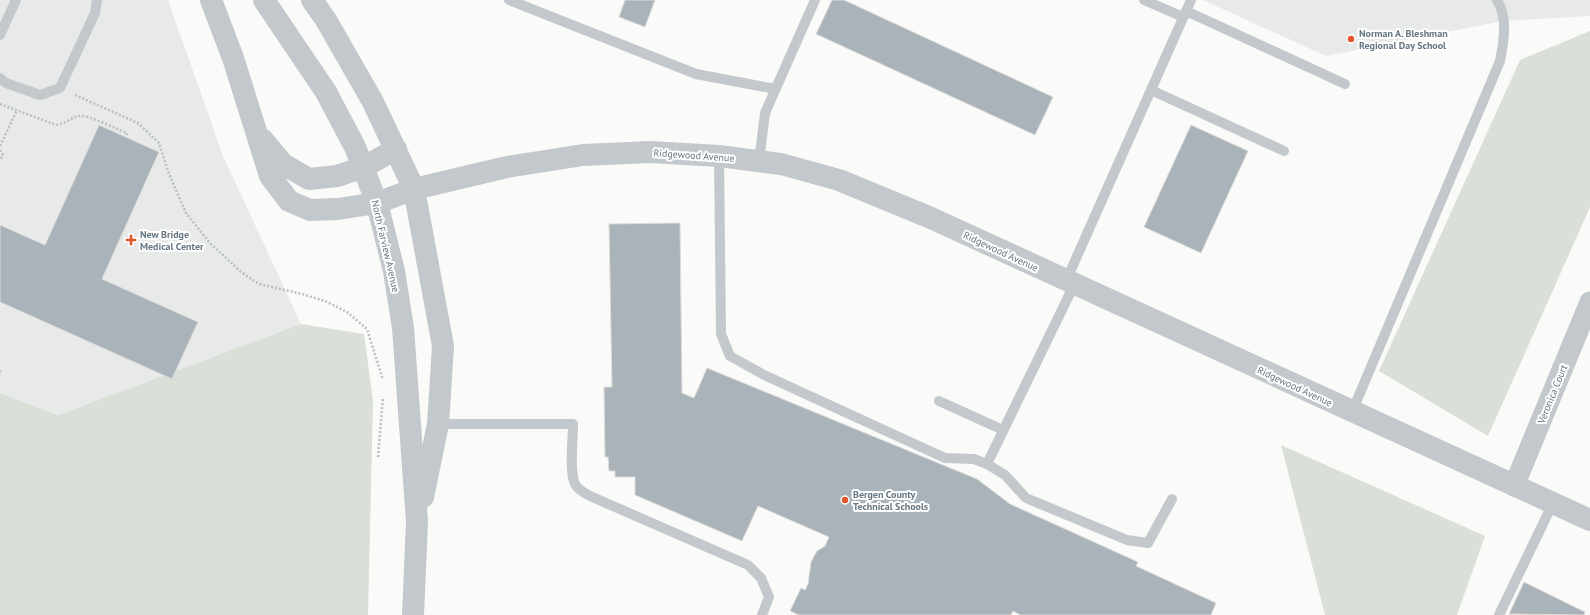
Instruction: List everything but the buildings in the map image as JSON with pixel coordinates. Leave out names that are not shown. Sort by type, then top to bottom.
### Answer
[{"type":"street","name":"Ridgewood Avenue","points":[[211,0],[258,133],[270,176],[289,201],[310,210],[338,209],[377,203],[414,189],[507,167],[583,155],[650,152],[719,156],[781,164],[839,180],[931,218],[1590,520]]},
{"type":"street","name":"North Farview Avenue","points":[[264,0],[326,92],[364,167],[377,203],[394,270],[403,328],[417,522],[413,615]]},
{"type":"street","name":"North Farview Avenue","points":[[312,0],[326,20],[373,102],[414,189],[443,346],[438,424],[417,522]]},
{"type":"street","points":[[258,133],[283,164],[310,179],[337,176],[364,167],[396,149]]},
{"type":"street","name":"Veronica Court","points":[[1514,486],[1590,302]]},
{"type":"lane","points":[[0,36],[16,0]]},
{"type":"lane","points":[[0,78],[6,83],[40,94],[60,88],[95,13],[97,0]]},
{"type":"lane","points":[[509,0],[696,74],[776,89]]},
{"type":"lane","points":[[759,161],[764,113],[815,0]]},
{"type":"lane","points":[[1144,0],[1185,14],[1345,84]]},
{"type":"lane","points":[[987,464],[1070,283],[1151,90],[1191,0]]},
{"type":"lane","points":[[1352,412],[1500,60],[1504,38],[1503,21],[1497,0]]},
{"type":"lane","points":[[1151,90],[1284,151]]},
{"type":"lane","points":[[719,156],[721,334],[730,356],[764,375],[945,458],[974,459],[987,464],[1005,475],[1026,498],[1127,540],[1148,543],[1172,499]]},
{"type":"lane","points":[[939,401],[1003,430]]},
{"type":"lane","points":[[438,424],[573,424],[573,473],[575,484],[579,489],[590,496],[748,565],[761,578],[769,597],[762,615]]},
{"type":"lane","points":[[1499,615],[1553,504]]},
{"type":"path","points":[[60,88],[138,123],[160,143],[169,174],[186,213],[210,243],[241,272],[259,284],[325,301],[347,312],[367,329],[384,386]]},
{"type":"path","points":[[0,104],[56,125],[64,124],[80,116],[87,117],[127,133],[126,137]]},
{"type":"path","points":[[0,146],[17,110]]},
{"type":"path","points":[[0,150],[3,154],[0,160]]},
{"type":"path","points":[[378,457],[384,394]]},
{"type":"shaded area","name":"New Bridge Medical Center","points":[[0,0],[168,0],[223,156],[301,324],[58,415],[0,393]]},
{"type":"shaded area","name":"Norman A. Bleshman Regional Day School","points":[[1203,0],[1590,0],[1590,16],[1503,21],[1326,56]]},
{"type":"shaded area","points":[[1590,31],[1590,207],[1488,436],[1379,371],[1520,60]]},
{"type":"shaded area","points":[[301,324],[364,334],[373,401],[368,615],[0,615],[0,393],[58,415]]},
{"type":"shaded area","points":[[1281,445],[1485,536],[1457,615],[1325,615]]},
{"type":"place","name":"Norman A. Bleshman Regional Day School","points":[[1351,39]]},
{"type":"place","name":"New Bridge Medical Center","points":[[131,240]]},
{"type":"place","name":"Bergen County Technical Schools","points":[[845,500]]}]
